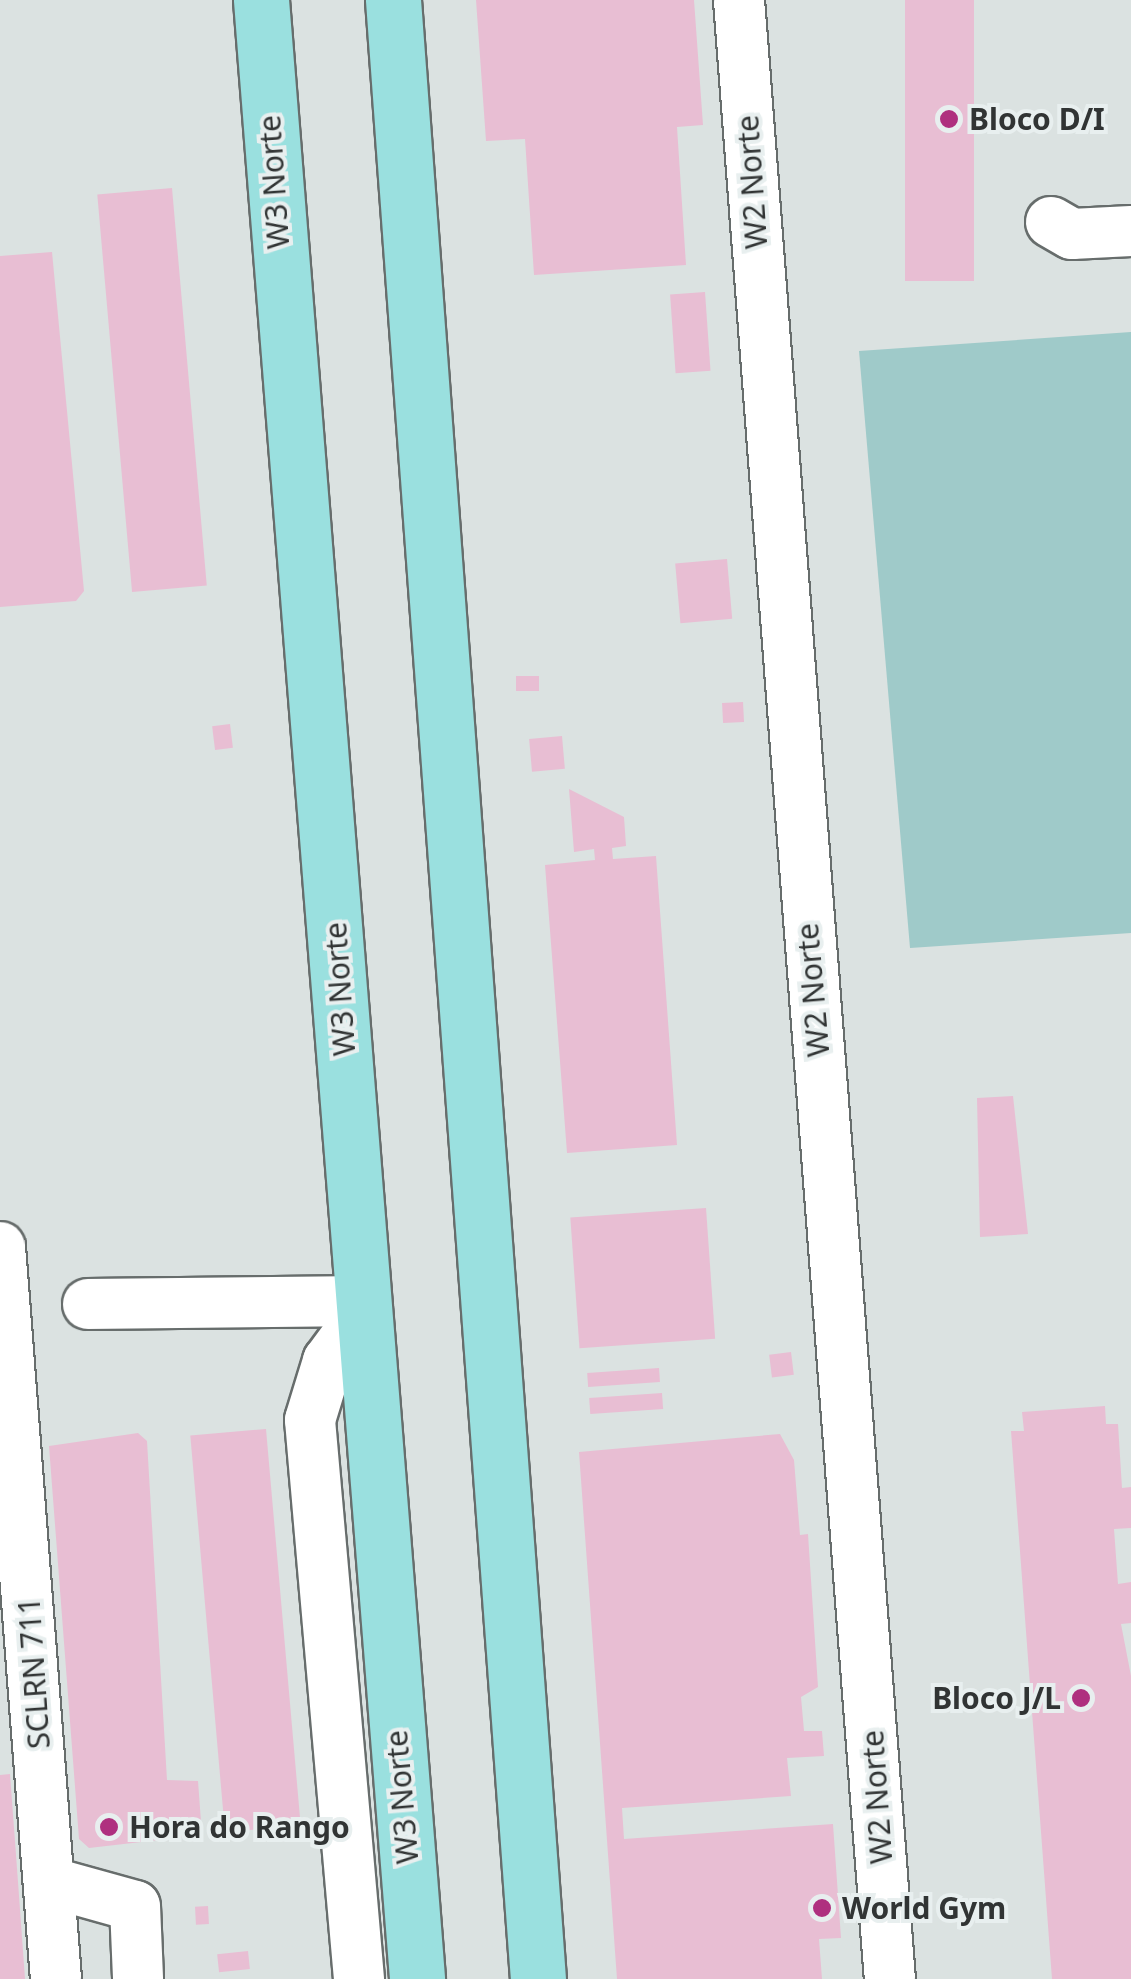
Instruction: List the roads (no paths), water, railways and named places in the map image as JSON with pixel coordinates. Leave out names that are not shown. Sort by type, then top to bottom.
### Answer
[{"type":"main road","name":"W3 Norte","points":[[261,0],[417,1979]]},
{"type":"main road","points":[[393,0],[538,1979]]},
{"type":"street","name":"W2 Norte","points":[[739,0],[890,1979]]},
{"type":"street","points":[[1051,222],[1072,234],[1131,231]]},
{"type":"street","name":"SCLRN 711","points":[[0,1247],[18,1727],[49,1882],[56,1979]]},
{"type":"street","points":[[88,1304],[364,1306]]},
{"type":"street","points":[[359,1979],[310,1420],[328,1361],[364,1306]]},
{"type":"street","points":[[49,1882],[136,1906],[138,1979]]},
{"type":"place","name":"Bloco D/I","points":[[949,119]]},
{"type":"place","name":"Bloco J/L","points":[[1081,1698]]},
{"type":"place","name":"Hora do Rango","points":[[109,1827]]},
{"type":"place","name":"World Gym","points":[[822,1908]]}]
